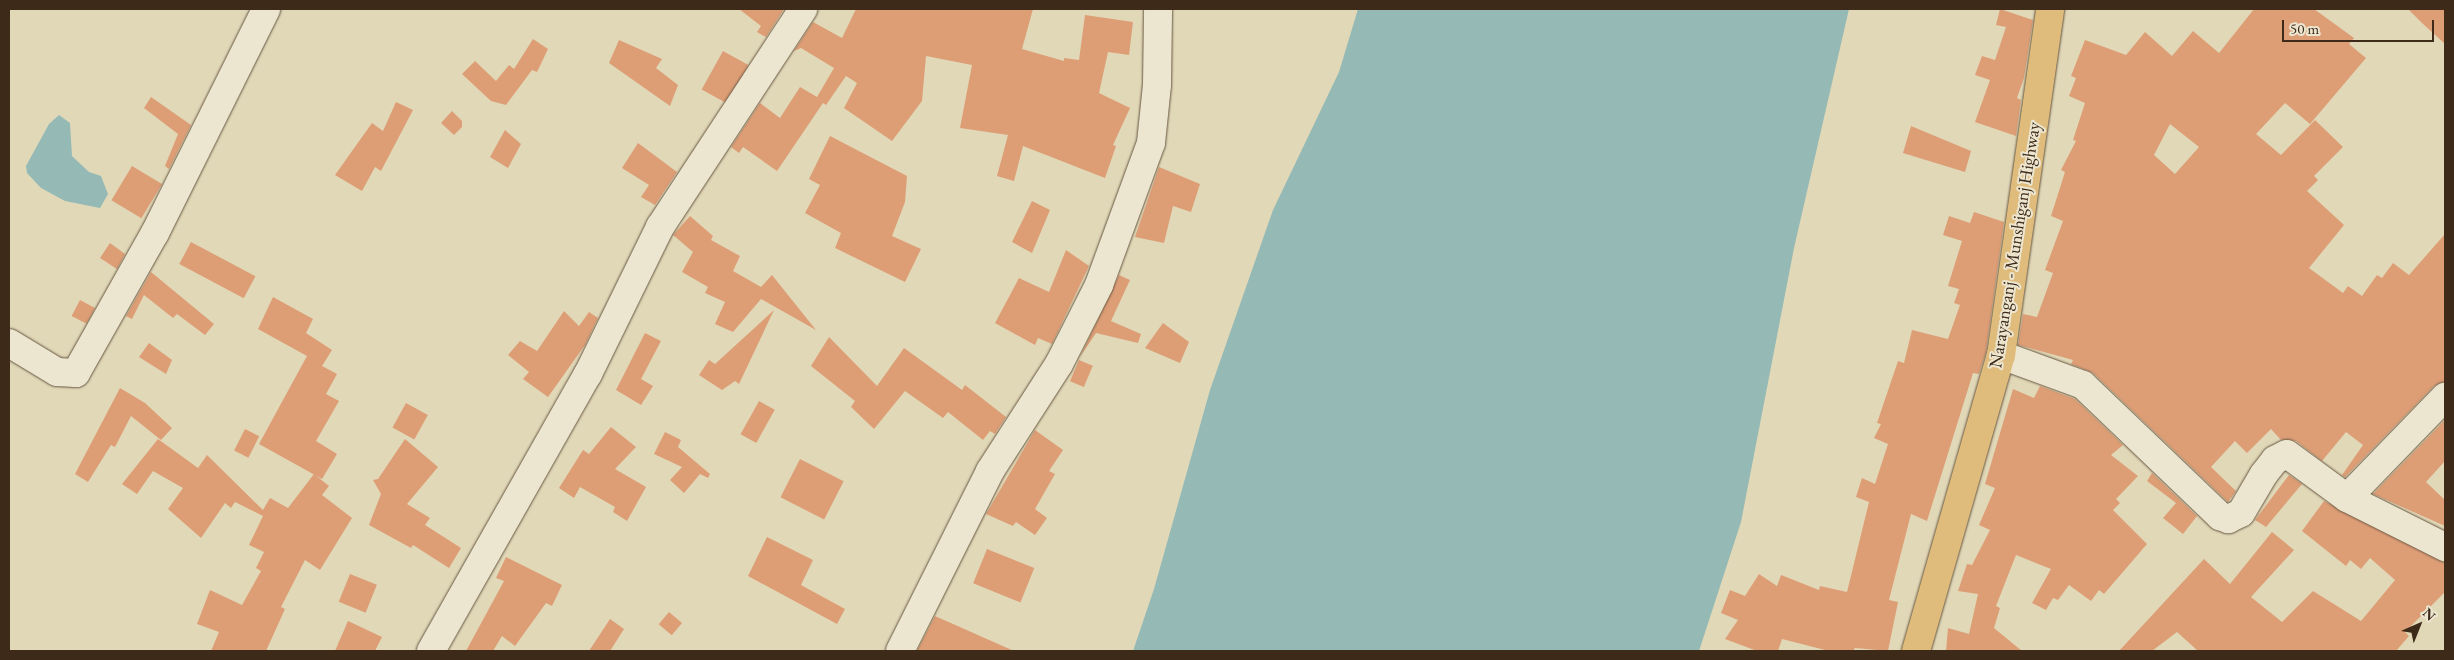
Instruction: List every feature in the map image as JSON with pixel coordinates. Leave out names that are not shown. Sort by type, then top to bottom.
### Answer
[{"type":"main road","name":"Narayanganj - Munshiganj Highway","points":[[1916,651],[2001,355],[2050,9]]},
{"type":"street","points":[[9,343],[57,372],[76,373],[155,233],[266,9]]},
{"type":"street","points":[[431,651],[588,374],[660,228],[803,9]]},
{"type":"street","points":[[900,651],[990,471],[1059,364],[1099,285],[1151,143],[1157,85],[1158,9]]},
{"type":"street","points":[[2001,355],[2083,385],[2220,516],[2228,519],[2241,513],[2264,474],[2282,455],[2294,457],[2347,498],[2445,547]]},
{"type":"street","points":[[2347,498],[2445,397]]},
{"type":"water","points":[[1358,9],[1849,9],[1794,248],[1741,522],[1699,651],[1133,651],[1154,589],[1210,390],[1273,210],[1339,72]]},
{"type":"water","points":[[59,115],[70,123],[72,156],[89,172],[101,176],[108,194],[100,208],[65,201],[41,188],[27,173],[26,166],[49,124]]},
{"type":"building","points":[[739,9],[784,9],[766,37],[757,32],[761,26]]},
{"type":"building","points":[[856,9],[1033,9],[1022,49],[1064,61],[1064,58],[1079,60],[1085,15],[1133,22],[1129,55],[1108,52],[1099,93],[1130,108],[1113,145],[1116,146],[1105,178],[1023,146],[1014,181],[997,176],[1008,135],[960,128],[972,65],[926,56],[922,101],[892,141],[844,108],[857,83],[846,76],[826,105],[823,103],[777,171],[743,147],[739,153],[731,147],[760,103],[780,118],[800,87],[817,97],[834,68],[801,48],[794,51],[813,22],[842,38]]},
{"type":"building","points":[[2000,9],[2033,20],[2024,78],[2017,98],[2021,100],[2016,136],[1975,122],[1990,80],[1975,75],[1982,56],[1995,60],[2006,27],[1996,25]]},
{"type":"building","points":[[2254,9],[2314,9],[2354,38],[2349,44],[2366,58],[2310,124],[2285,103],[2256,134],[2281,155],[2315,120],[2343,147],[2314,176],[2318,180],[2307,191],[2344,225],[2309,268],[2343,293],[2348,286],[2362,296],[2377,275],[2382,278],[2393,263],[2409,275],[2445,234],[2445,382],[2434,386],[2345,477],[2342,475],[2363,445],[2346,432],[2322,461],[2296,441],[2281,440],[2271,429],[2247,453],[2235,441],[2211,467],[2236,491],[2228,502],[2093,373],[2071,364],[2073,360],[2018,345],[2023,314],[2037,317],[2053,273],[2045,270],[2063,221],[2051,216],[2065,172],[2061,170],[2076,141],[2073,140],[2085,103],[2069,96],[2076,78],[2071,76],[2085,40],[2126,55],[2145,32],[2172,56],[2193,31],[2219,53]],"holes":[[[2170,124],[2199,147],[2175,174],[2154,155]]]},
{"type":"building","points":[[2408,9],[2445,9],[2445,44],[2422,23]]},
{"type":"building","points":[[533,39],[548,49],[537,72],[532,70],[506,105],[491,101],[462,74],[475,61],[496,81],[509,65],[514,69]]},
{"type":"building","points":[[619,40],[662,59],[656,68],[678,85],[670,106],[609,63]]},
{"type":"building","points":[[723,51],[748,65],[727,104],[702,89]]},
{"type":"building","points":[[151,97],[191,125],[169,169],[165,166],[178,134],[144,108]]},
{"type":"building","points":[[396,102],[413,110],[381,171],[375,167],[362,191],[335,175],[372,123],[383,131]]},
{"type":"building","points":[[452,111],[462,121],[462,127],[454,135],[441,123]]},
{"type":"building","points":[[1911,126],[1971,151],[1965,172],[1903,153]]},
{"type":"building","points":[[505,130],[521,144],[508,168],[490,157]]},
{"type":"building","points":[[830,136],[907,176],[905,202],[892,236],[921,249],[905,282],[835,248],[841,233],[805,213],[820,185],[809,179]]},
{"type":"building","points":[[638,143],[677,172],[655,205],[641,197],[649,185],[622,168]]},
{"type":"building","points":[[132,166],[162,184],[141,218],[111,200]]},
{"type":"building","points":[[1159,167],[1200,184],[1191,212],[1173,206],[1164,243],[1135,237]]},
{"type":"building","points":[[1032,201],[1050,210],[1032,253],[1012,242]]},
{"type":"building","points":[[1974,212],[2004,222],[1986,352],[1979,374],[1973,373],[1927,521],[1911,514],[1889,600],[1898,602],[1888,651],[1855,648],[1853,651],[1829,651],[1782,639],[1778,651],[1757,651],[1725,639],[1738,620],[1721,613],[1730,590],[1745,596],[1759,574],[1777,586],[1781,575],[1819,590],[1820,586],[1847,592],[1869,502],[1856,497],[1862,478],[1875,484],[1888,444],[1874,438],[1881,424],[1877,423],[1898,361],[1904,363],[1912,330],[1948,339],[1960,305],[1954,303],[1959,289],[1948,286],[1962,241],[1943,235],[1949,216],[1970,223]]},
{"type":"building","points":[[690,216],[713,236],[711,240],[740,256],[733,271],[761,287],[772,275],[816,330],[761,299],[733,332],[715,324],[725,302],[705,293],[708,287],[682,272],[693,252],[673,235]]},
{"type":"building","points":[[191,242],[255,276],[244,298],[179,264]]},
{"type":"building","points":[[110,243],[125,254],[117,269],[100,258]]},
{"type":"building","points":[[1066,250],[1089,266],[1052,344],[1038,338],[1035,345],[995,323],[1019,278],[1049,292]]},
{"type":"building","points":[[151,272],[214,324],[205,335],[177,314],[173,318],[144,295],[132,319],[126,316]]},
{"type":"building","points":[[1119,275],[1130,280],[1111,321],[1141,334],[1138,343],[1096,333],[1080,357]]},
{"type":"building","points":[[273,297],[313,319],[306,333],[332,350],[322,366],[337,374],[326,394],[339,401],[316,441],[337,454],[322,479],[259,444],[307,356],[258,329]]},
{"type":"building","points":[[80,300],[95,308],[87,324],[72,316]]},
{"type":"building","points":[[774,310],[739,384],[735,381],[722,390],[699,375],[709,360],[715,364]]},
{"type":"building","points":[[564,311],[579,326],[589,312],[598,318],[585,345],[548,397],[523,379],[529,372],[508,355],[520,341],[537,351]]},
{"type":"building","points":[[1163,323],[1189,342],[1180,363],[1145,348]]},
{"type":"building","points":[[645,333],[661,341],[641,379],[653,386],[641,405],[616,390]]},
{"type":"building","points":[[829,337],[877,386],[904,348],[962,390],[965,385],[1006,417],[995,434],[990,431],[983,440],[948,412],[943,418],[905,391],[874,429],[851,407],[855,401],[811,366]]},
{"type":"building","points":[[149,343],[172,360],[166,374],[139,357]]},
{"type":"building","points":[[1079,360],[1093,366],[1084,387],[1070,381]]},
{"type":"building","points":[[2040,386],[2075,399],[2123,445],[2111,455],[2138,476],[2116,499],[2120,503],[2113,510],[2147,544],[2104,594],[2099,590],[2091,601],[2069,585],[2058,600],[2053,598],[2046,610],[2032,603],[2051,569],[2016,555],[1996,606],[2000,608],[1994,628],[2022,651],[1946,651],[1948,628],[1969,634],[1978,594],[1958,591],[1967,564],[1972,565],[1990,530],[1979,525],[1995,488],[1985,484],[2013,389],[2034,398]]},
{"type":"building","points":[[120,388],[145,403],[172,428],[161,440],[131,416],[115,447],[111,445],[88,482],[75,474]]},
{"type":"building","points":[[759,401],[775,410],[756,443],[741,434]]},
{"type":"building","points":[[406,403],[428,415],[414,440],[392,427]]},
{"type":"building","points":[[2445,420],[2445,461],[2426,482],[2445,500],[2445,526],[2373,494]]},
{"type":"building","points":[[611,427],[636,447],[615,469],[646,487],[627,521],[613,512],[615,507],[580,487],[574,498],[559,488],[583,450],[589,454]]},
{"type":"building","points":[[245,429],[259,436],[248,458],[234,450]]},
{"type":"building","points":[[1035,430],[1063,450],[1049,471],[1055,474],[1035,509],[1047,518],[1035,535],[1016,522],[1013,526],[986,514]]},
{"type":"building","points":[[665,432],[681,440],[678,447],[710,474],[708,478],[700,474],[684,493],[670,480],[682,467],[654,454]]},
{"type":"building","points":[[158,439],[198,468],[207,455],[263,510],[270,498],[288,508],[314,474],[329,486],[322,495],[352,518],[320,570],[305,560],[281,607],[285,609],[266,651],[211,651],[219,632],[197,624],[210,590],[242,605],[261,571],[256,568],[264,552],[249,545],[263,516],[235,502],[231,508],[225,503],[201,538],[168,509],[183,488],[153,471],[137,494],[122,484]]},
{"type":"building","points":[[405,439],[438,467],[407,504],[430,518],[425,525],[461,548],[449,568],[413,545],[411,548],[369,525],[381,494],[373,480],[378,479]]},
{"type":"building","points":[[800,459],[844,481],[824,520],[780,497]]},
{"type":"building","points":[[2152,473],[2197,516],[2183,534],[2163,518],[2176,503],[2147,481]]},
{"type":"building","points":[[2289,475],[2302,484],[2266,527],[2255,520]]},
{"type":"building","points":[[2324,501],[2445,563],[2445,592],[2405,632],[2409,636],[2396,651],[2198,651],[2177,632],[2152,651],[2119,651],[2204,559],[2230,584],[2272,532],[2294,550],[2251,597],[2282,622],[2313,591],[2361,621],[2395,580],[2370,558],[2361,569],[2350,560],[2346,566],[2302,531]]},
{"type":"building","points":[[767,537],[813,560],[801,585],[845,609],[837,624],[748,576]]},
{"type":"building","points":[[987,549],[1034,568],[1020,602],[973,583]]},
{"type":"building","points":[[506,557],[562,585],[552,606],[546,603],[515,646],[502,636],[493,651],[466,651],[504,581],[496,578]]},
{"type":"building","points":[[350,574],[377,585],[366,613],[339,602]]},
{"type":"building","points":[[669,612],[682,623],[672,635],[659,624]]},
{"type":"building","points":[[935,616],[1014,651],[917,651]]},
{"type":"building","points":[[610,619],[624,629],[610,651],[589,651]]},
{"type":"building","points":[[348,621],[382,637],[375,651],[335,651]]}]
